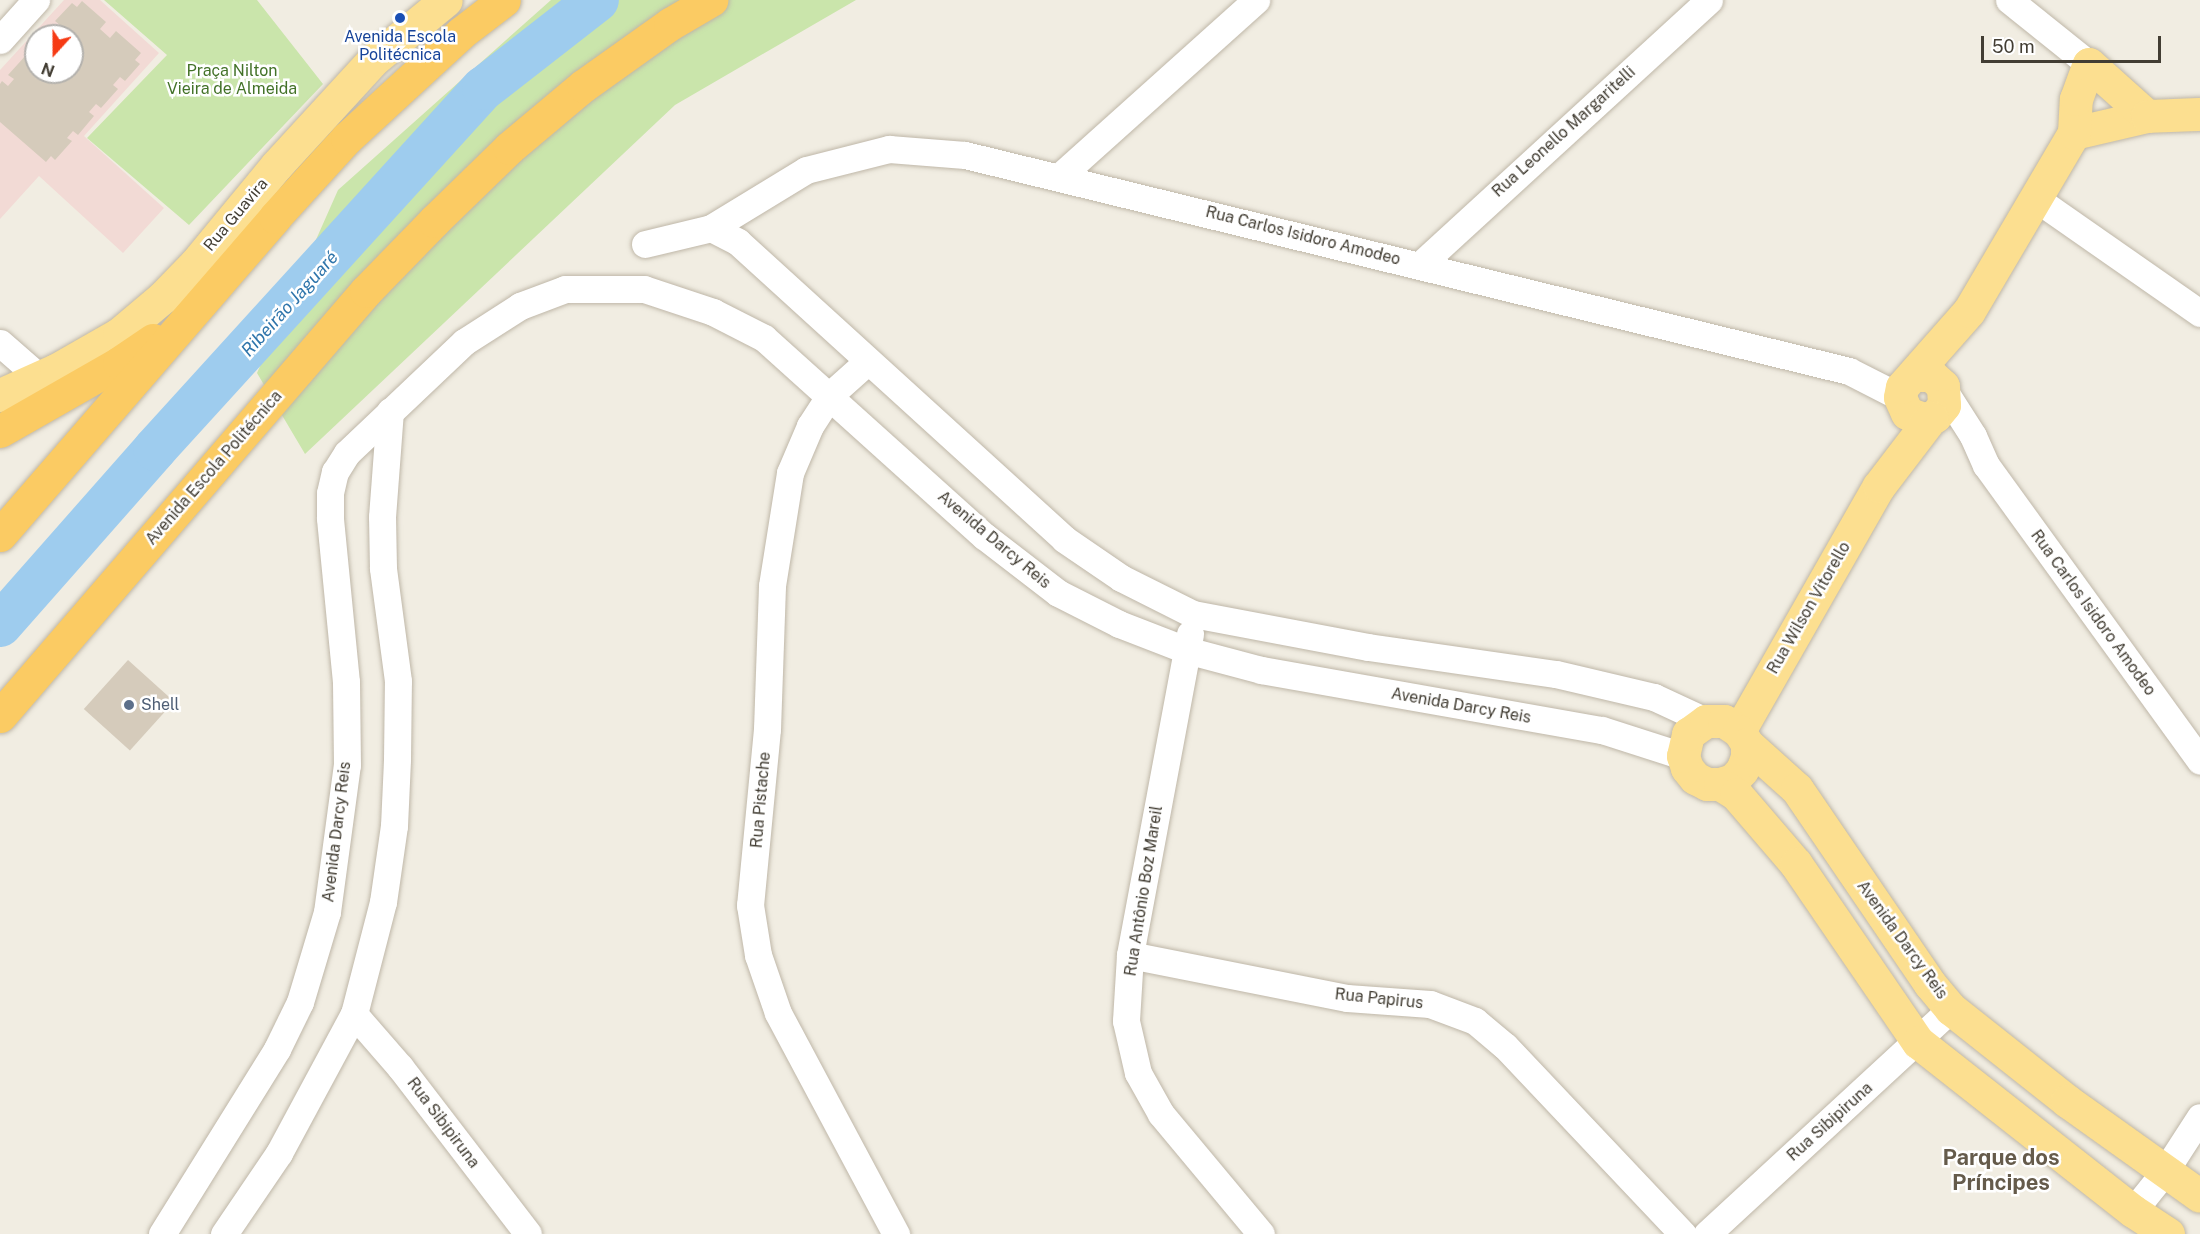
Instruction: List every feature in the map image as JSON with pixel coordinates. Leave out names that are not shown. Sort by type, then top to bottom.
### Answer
[{"type":"highway","points":[[0,535],[347,138],[461,33],[504,0]]},
{"type":"highway","name":"Avenida Escola Politécnica","points":[[0,716],[366,291],[434,221],[509,148],[583,86],[670,24],[711,0]]},
{"type":"highway","points":[[0,431],[119,363],[190,315]]},
{"type":"main road","name":"Rua Guavira","points":[[0,395],[119,334],[163,297],[196,264],[276,166],[373,60],[446,0]]},
{"type":"main road","points":[[2089,64],[2147,116]]},
{"type":"main road","name":"Rua Wilson Vitorello","points":[[1743,737],[1879,486],[1969,311],[2074,134],[2076,99],[2089,64]]},
{"type":"main road","points":[[2074,134],[2147,116],[2200,114]]},
{"type":"main road","points":[[1706,721],[1724,721],[1743,737],[1747,757],[1742,770],[1733,780],[1720,784],[1707,784],[1695,778],[1687,768],[1683,756],[1688,734],[1696,726],[1706,721]]},
{"type":"main road","name":"Avenida Darcy Reis","points":[[1743,737],[1797,789],[1930,984],[1952,1009],[2067,1101],[2200,1196]]},
{"type":"main road","points":[[1720,784],[1736,794],[1796,864],[1918,1042],[2133,1211],[2168,1234]]},
{"type":"street","points":[[0,40],[36,0]]},
{"type":"street","points":[[1059,177],[1256,0]]},
{"type":"street","name":"Rua Leonello Margaritelli","points":[[1419,265],[1709,0]]},
{"type":"street","points":[[2009,0],[2089,64]]},
{"type":"street","name":"Rua Carlos Isidoro Amodeo","points":[[711,228],[806,170],[889,149],[965,155],[1849,371],[1924,399],[1972,456],[1986,465],[2200,761]]},
{"type":"street","points":[[2035,198],[2200,313]]},
{"type":"street","points":[[645,244],[711,228],[738,242],[1064,539],[1121,578],[1193,614],[1340,641],[1556,674],[1654,697],[1706,721]]},
{"type":"street","name":"Avenida Darcy Reis","points":[[162,1234],[277,1049],[300,1002],[327,912],[346,765],[346,682],[330,493],[335,472],[347,453],[464,342],[520,306],[564,289],[644,289],[713,312],[764,338],[984,536],[1058,593],[1119,624],[1186,650],[1302,679],[1602,729],[1683,756]]},
{"type":"street","points":[[0,343],[39,377]]},
{"type":"street","name":"Rua Pistache","points":[[868,361],[830,395],[810,426],[790,473],[772,586],[767,729],[756,868],[750,905],[758,955],[778,1013],[896,1234]]},
{"type":"street","points":[[224,1234],[279,1153],[354,1014],[383,902],[394,826],[398,681],[383,568],[382,517],[390,411]]},
{"type":"street","name":"Rua Antônio Boz Mareil","points":[[1193,614],[1130,955],[1126,1022],[1138,1073],[1161,1114],[1258,1233]]},
{"type":"street","points":[[1302,679],[1314,656],[1322,648],[1340,641]]},
{"type":"street","name":"Rua Papirus","points":[[1130,955],[1347,998],[1430,1004],[1475,1021],[1505,1046],[1683,1234]]},
{"type":"street","name":"Rua Sibipiruna","points":[[1707,1234],[1952,1009]]},
{"type":"street","name":"Rua Sibipiruna","points":[[354,1014],[400,1067],[528,1234]]},
{"type":"street","points":[[2133,1211],[2165,1171],[2200,1117]]},
{"type":"shaded area","points":[[64,0],[100,0],[159,53],[84,136],[164,208],[123,253],[39,176],[0,219],[0,70],[24,44],[24,84],[84,84],[84,24],[42,24]]},
{"type":"green space","name":"Praça Nilton Vieira de Almeida","points":[[104,0],[257,0],[323,84],[189,225],[87,138],[167,55]]},
{"type":"green space","points":[[551,0],[856,0],[675,105],[305,454],[257,373],[338,190]]},
{"type":"building","points":[[82,1],[106,22],[100,29],[110,38],[116,31],[141,53],[135,60],[140,64],[125,81],[120,77],[113,85],[118,89],[101,108],[96,104],[89,112],[94,116],[78,135],[73,131],[67,138],[72,141],[55,160],[51,156],[46,162],[0,122],[0,84],[2,81],[8,86],[14,79],[8,75],[24,57],[24,84],[84,84],[84,24],[59,24],[55,21],[72,3],[77,7]]},
{"type":"building","name":"Shell","points":[[128,660],[174,701],[130,751],[84,709]]},
{"type":"waterway","name":"Ribeirão Jaguaré","points":[[0,625],[155,449],[484,88],[597,0]]},
{"type":"place","name":"Avenida Escola Politécnica","points":[[400,18]]},
{"type":"place","name":"Shell","points":[[129,705]]},
{"type":"district","name":"Parque dos Príncipes","points":[[2001,1170]]}]
